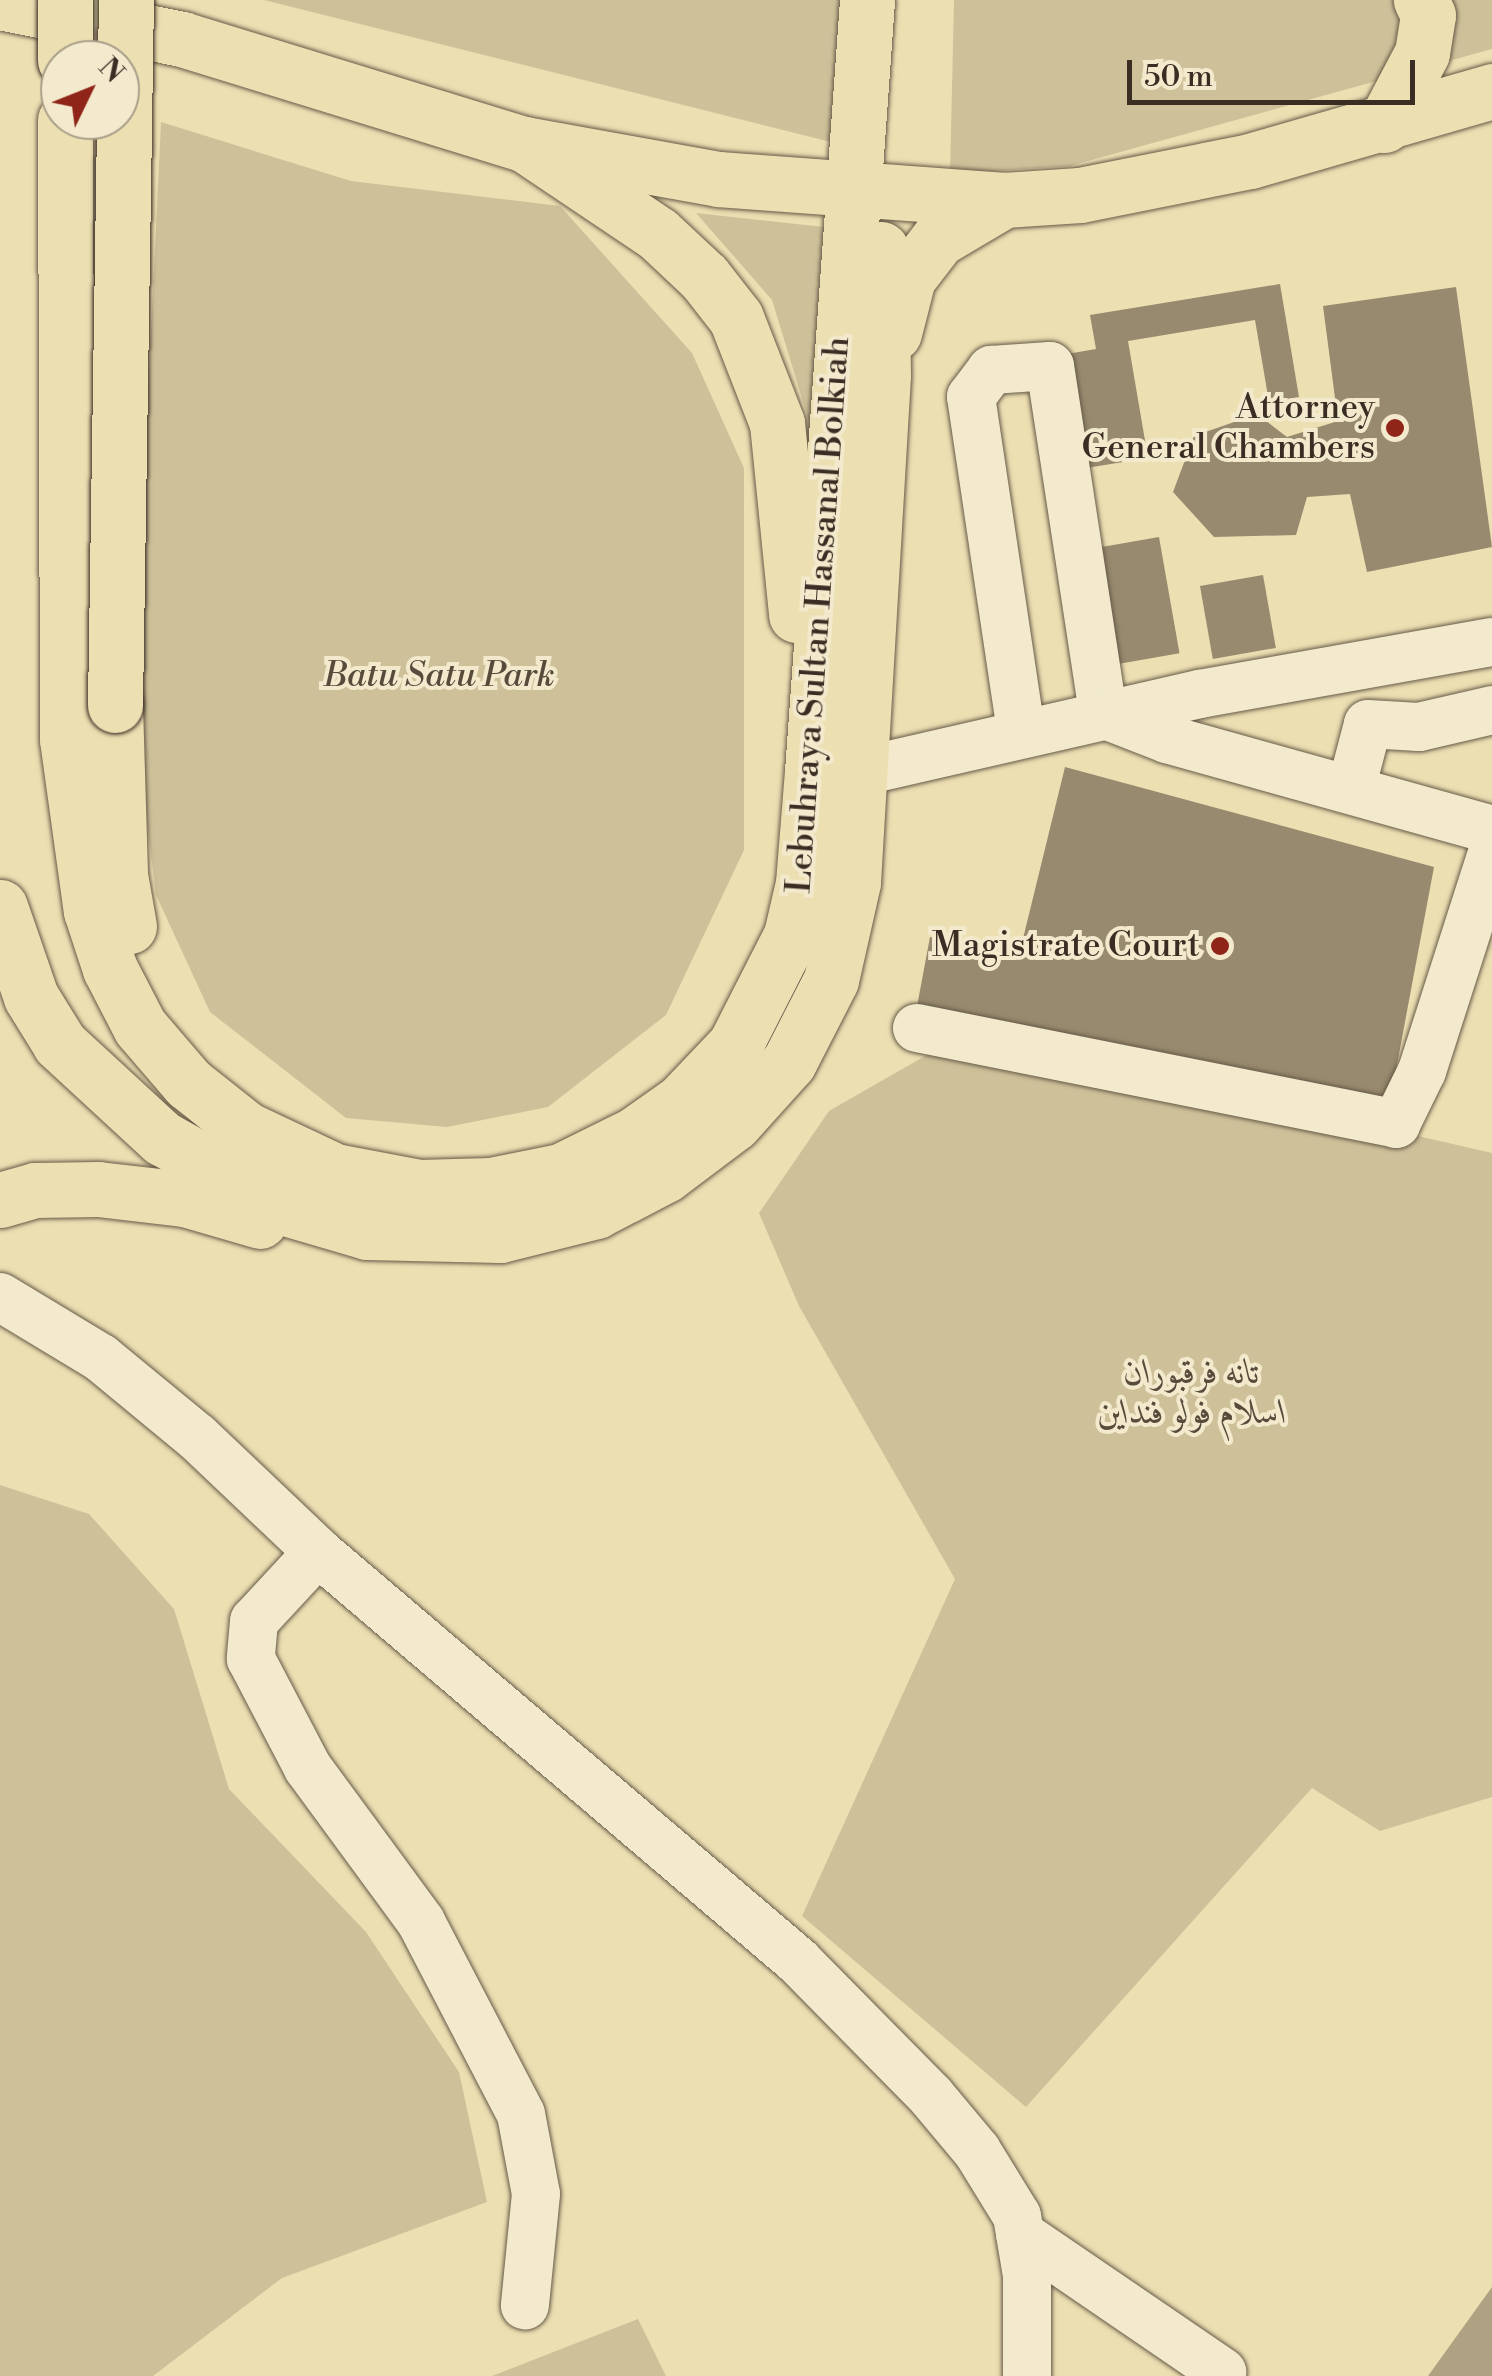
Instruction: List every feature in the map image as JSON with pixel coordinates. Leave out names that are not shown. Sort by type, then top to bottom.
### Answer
[{"type":"main road","points":[[66,40],[67,0],[524,144],[718,178],[1004,200],[1099,191],[1326,144],[1492,91]]},
{"type":"main road","points":[[126,0],[115,705],[120,875],[130,930],[169,1014],[246,1129]]},
{"type":"main road","name":"Lebuhraya Sultan Hassanal Bolkiah","points":[[0,907],[31,997],[60,1044],[108,1094],[222,1175],[289,1209],[367,1232],[500,1235],[596,1211],[666,1176],[734,1123],[789,1062],[831,980],[853,882],[836,772],[869,190],[867,0]]},
{"type":"main road","name":"Lebuhraya Sultan Hassanal Bolkiah","points":[[65,140],[67,738],[90,911],[110,968],[140,1027],[188,1083],[246,1129],[335,1170],[419,1187],[491,1185],[560,1171],[634,1135],[682,1101],[722,1059],[764,999],[790,936],[802,882],[836,772],[883,375],[879,281],[869,190],[900,0]]},
{"type":"main road","points":[[1384,125],[1422,54],[1428,15],[1421,0]]},
{"type":"main road","points":[[0,2],[182,39]]},
{"type":"main road","points":[[524,144],[622,207],[704,277],[736,318],[756,360],[777,424],[836,772]]},
{"type":"main road","points":[[883,375],[908,278],[938,239],[1004,200]]},
{"type":"main road","points":[[0,1200],[35,1190],[98,1189],[185,1199],[312,1234],[367,1232]]},
{"type":"street","points":[[1021,731],[972,420],[971,397],[991,370],[1050,366],[1103,714]]},
{"type":"street","points":[[836,772],[1103,714],[1492,642]]},
{"type":"street","points":[[1351,788],[1368,724],[1356,666]]},
{"type":"street","points":[[1368,724],[1419,727],[1492,710]]},
{"type":"street","points":[[1103,714],[1167,739],[1492,830]]},
{"type":"street","points":[[917,1028],[1396,1124],[1422,1071],[1492,853]]},
{"type":"street","points":[[1,1296],[101,1358],[197,1436],[318,1552],[798,1961],[977,2152],[1017,2216],[1027,2376]]},
{"type":"street","points":[[318,1552],[254,1621],[251,1659],[308,1768],[421,1922],[520,2114],[536,2194],[526,2305]]},
{"type":"street","points":[[1020,2234],[1222,2372]]},
{"type":"green space","points":[[264,0],[845,0],[847,146]]},
{"type":"green space","points":[[954,0],[1492,0],[1492,49],[1070,166],[950,174]]},
{"type":"green space","name":"Batu Satu Park","points":[[161,122],[351,181],[560,206],[692,353],[744,468],[744,850],[666,1015],[548,1107],[447,1127],[346,1118],[210,1012],[156,895],[133,711]]},
{"type":"green space","points":[[696,213],[842,229],[823,467],[772,300]]},
{"type":"green space","name":"تانه فرقبوران اسلام فولو فنداين","points":[[932,1052],[1201,1086],[1492,1153],[1492,1797],[1380,1831],[1312,1788],[1026,2107],[802,1916],[955,1579],[799,1306],[759,1213],[829,1111]]},
{"type":"green space","points":[[0,1485],[89,1514],[174,1609],[229,1789],[366,1932],[459,2072],[487,2202],[282,2278],[153,2376],[0,2376]]},
{"type":"green space","points":[[638,2319],[666,2376],[492,2376]]},
{"type":"shaded area","points":[[1492,2287],[1492,2376],[1428,2376]]},
{"type":"building","points":[[1280,284],[1299,397],[1269,402],[1255,320],[1128,341],[1148,458],[1086,468],[1067,354],[1096,349],[1090,315]]},
{"type":"building","name":"Attorney General Chambers","points":[[1456,287],[1492,547],[1367,572],[1350,494],[1307,497],[1296,535],[1214,537],[1173,492],[1194,436],[1257,414],[1287,437],[1338,421],[1323,306]]},
{"type":"building","points":[[1159,537],[1179,653],[1116,664],[1096,548]]},
{"type":"building","points":[[1263,575],[1276,648],[1213,659],[1200,586]]},
{"type":"building","name":"Magistrate Court","points":[[1065,767],[1434,867],[1387,1118],[915,1017],[930,937],[1019,955]]},
{"type":"place","name":"Attorney General Chambers","points":[[1395,428]]},
{"type":"place","name":"Magistrate Court","points":[[1220,946]]}]
